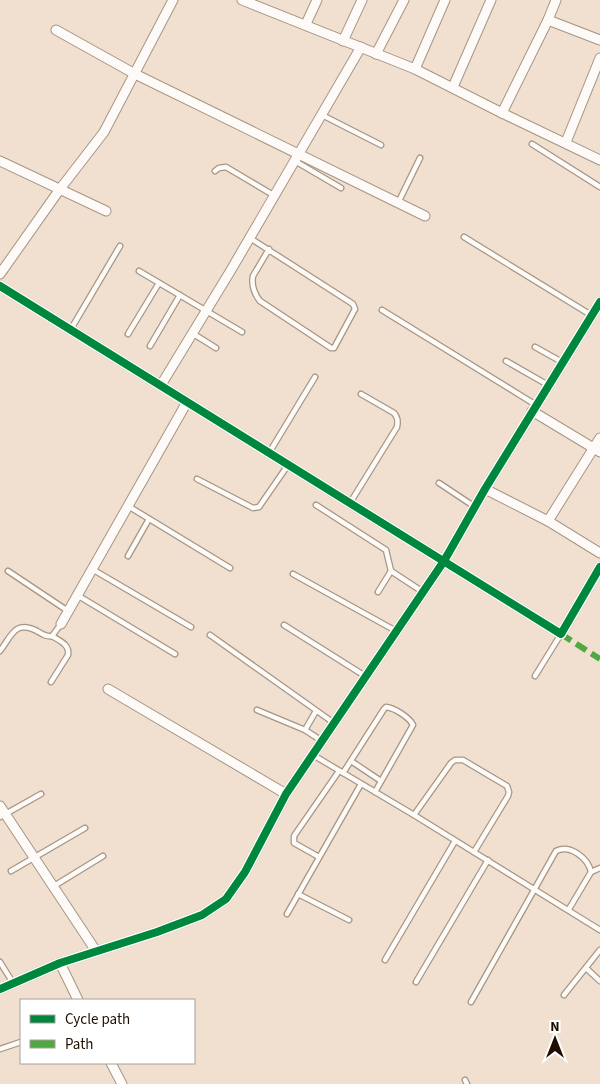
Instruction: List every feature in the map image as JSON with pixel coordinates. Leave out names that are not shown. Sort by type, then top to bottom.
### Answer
[{"type":"street","points":[[0,274],[60,188],[104,132],[173,0]]},
{"type":"street","points":[[242,0],[415,69],[600,160]]},
{"type":"street","points":[[306,24],[317,0]]},
{"type":"street","points":[[343,41],[362,0]]},
{"type":"street","points":[[376,54],[404,0]]},
{"type":"street","points":[[415,69],[445,0]]},
{"type":"street","points":[[453,87],[491,0]]},
{"type":"street","points":[[502,113],[556,0]]},
{"type":"street","points":[[548,20],[600,40]]},
{"type":"street","points":[[56,30],[135,74],[297,158],[425,216]]},
{"type":"street","points":[[161,385],[275,196],[361,48]]},
{"type":"street","points":[[566,142],[600,58]]},
{"type":"street","points":[[0,161],[106,211]]},
{"type":"street","points":[[0,286],[561,634],[600,567]]},
{"type":"street","points":[[0,989],[60,963],[157,932],[202,915],[226,899],[245,872],[286,794],[444,561],[485,489],[600,302]]},
{"type":"street","points":[[61,624],[187,402]]},
{"type":"street","points":[[534,408],[597,450]]},
{"type":"street","points":[[548,521],[597,450],[600,438]]},
{"type":"street","points":[[485,489],[548,521],[600,552]]},
{"type":"street","points":[[108,689],[286,794]]},
{"type":"street","points":[[0,806],[3,816],[35,857],[96,951]]},
{"type":"street","points":[[60,963],[78,999]]},
{"type":"street","points":[[111,1064],[122,1084]]},
{"type":"lane","points":[[322,115],[381,145]]},
{"type":"lane","points":[[532,144],[600,187]]},
{"type":"lane","points":[[297,158],[341,188]]},
{"type":"lane","points":[[398,203],[420,158]]},
{"type":"lane","points":[[215,171],[226,167],[275,196]]},
{"type":"lane","points":[[464,237],[591,315]]},
{"type":"lane","points":[[250,238],[269,249],[353,304],[355,309],[334,348],[260,301],[256,296],[252,281],[253,276],[269,249]]},
{"type":"lane","points":[[71,329],[120,246]]},
{"type":"lane","points":[[139,271],[242,332]]},
{"type":"lane","points":[[128,334],[160,283]]},
{"type":"lane","points":[[150,346],[180,295]]},
{"type":"lane","points":[[382,310],[534,408]]},
{"type":"lane","points":[[192,333],[216,348]]},
{"type":"lane","points":[[535,347],[562,362]]},
{"type":"lane","points":[[506,361],[548,385]]},
{"type":"lane","points":[[269,453],[315,377]]},
{"type":"lane","points":[[350,503],[397,426],[398,421],[394,413],[361,394]]},
{"type":"lane","points":[[197,479],[253,508],[257,508],[288,465]]},
{"type":"lane","points":[[439,483],[475,507]]},
{"type":"lane","points":[[316,505],[386,550],[391,571],[423,592]]},
{"type":"lane","points":[[128,506],[230,568]]},
{"type":"lane","points":[[128,556],[149,519]]},
{"type":"lane","points":[[92,569],[191,627]]},
{"type":"lane","points":[[8,571],[68,611]]},
{"type":"lane","points":[[378,592],[391,571]]},
{"type":"lane","points":[[293,574],[396,631]]},
{"type":"lane","points":[[77,595],[175,654]]},
{"type":"lane","points":[[52,636],[61,624]]},
{"type":"lane","points":[[284,625],[365,676]]},
{"type":"lane","points":[[0,651],[17,628],[22,626],[30,627],[49,637],[52,636],[67,646],[69,650],[68,655],[51,682]]},
{"type":"lane","points":[[535,676],[561,634]]},
{"type":"lane","points":[[210,635],[334,723]]},
{"type":"lane","points":[[319,858],[294,843],[294,836],[351,761],[384,709],[391,707],[410,720],[413,725],[375,792]]},
{"type":"lane","points":[[257,710],[305,730],[322,741]]},
{"type":"lane","points":[[305,730],[316,710]]},
{"type":"lane","points":[[313,755],[569,909],[600,930]]},
{"type":"lane","points":[[414,815],[451,762],[455,760],[463,760],[507,786],[508,796],[474,852]]},
{"type":"lane","points":[[351,761],[381,781]]},
{"type":"lane","points":[[287,914],[361,784]]},
{"type":"lane","points":[[3,816],[41,794]]},
{"type":"lane","points":[[10,871],[85,828]]},
{"type":"lane","points":[[385,960],[455,841]]},
{"type":"lane","points":[[471,1002],[556,851],[565,848],[578,855],[589,865],[591,872]]},
{"type":"lane","points":[[54,886],[103,856]]},
{"type":"lane","points":[[416,982],[488,860]]},
{"type":"lane","points":[[569,909],[591,872],[600,868]]},
{"type":"lane","points":[[298,894],[349,920]]},
{"type":"lane","points":[[564,995],[600,950]]},
{"type":"lane","points":[[0,962],[13,983]]},
{"type":"lane","points":[[586,968],[600,980]]},
{"type":"lane","points":[[0,1049],[20,1042]]},
{"type":"marked path","points":[[561,634],[600,659]]},
{"type":"cycle path","points":[[0,286],[561,634],[600,567]]},
{"type":"cycle path","points":[[0,989],[60,963],[157,932],[202,915],[226,899],[245,872],[286,794],[444,561],[485,489],[600,302]]}]
